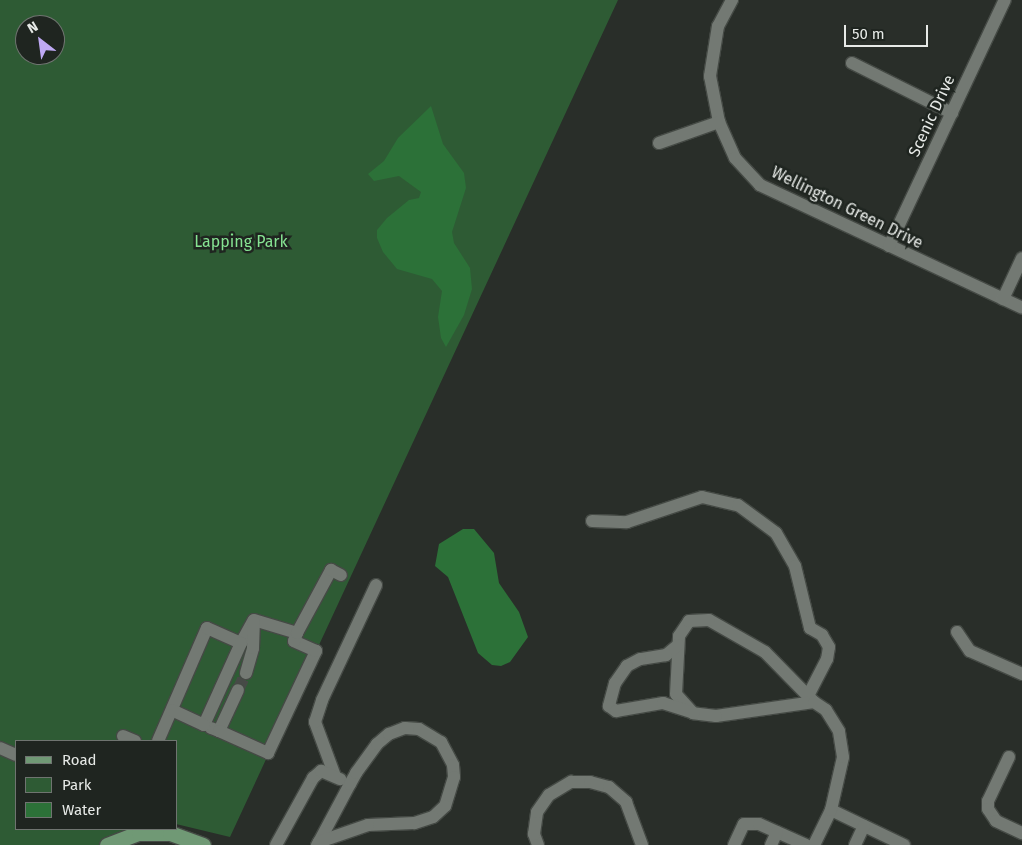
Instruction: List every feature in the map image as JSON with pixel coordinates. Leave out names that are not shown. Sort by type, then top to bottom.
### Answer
[{"type":"main road","points":[[107,845],[138,831],[170,833],[204,845]]},
{"type":"street","name":"Wellington Green Drive","points":[[732,0],[718,26],[710,76],[719,122],[735,158],[760,185],[1022,308]]},
{"type":"street","name":"Scenic Drive","points":[[889,246],[1006,0]]},
{"type":"street","points":[[852,63],[952,114]]},
{"type":"street","points":[[659,143],[719,122]]},
{"type":"street","points":[[1003,299],[1022,258]]},
{"type":"street","points":[[592,521],[627,522],[702,497],[738,505],[776,533],[795,566],[810,628],[822,635],[829,647],[827,659],[811,699]]},
{"type":"street","points":[[172,710],[268,753],[316,651],[294,641],[297,633],[331,570],[341,575]]},
{"type":"street","points":[[335,776],[314,722],[322,700],[376,585]]},
{"type":"street","points":[[254,620],[297,633]]},
{"type":"street","points":[[204,724],[241,643],[254,620]]},
{"type":"street","points":[[246,672],[253,648],[254,620]]},
{"type":"street","points":[[693,713],[676,694],[679,636],[689,621],[709,620],[765,652],[811,699],[826,710],[839,731],[843,757],[831,810],[814,845]]},
{"type":"street","points":[[158,740],[206,628],[241,643]]},
{"type":"street","points":[[958,632],[970,651],[1022,674]]},
{"type":"street","points":[[678,645],[666,655],[640,659],[627,666],[615,683],[609,706],[616,711],[664,703],[693,713],[716,716],[811,699]]},
{"type":"street","points":[[219,731],[238,690]]},
{"type":"street","points":[[405,728],[431,734],[448,752],[453,765],[450,794],[445,806],[433,817],[414,823],[368,825],[318,844],[350,784],[377,744],[389,734],[405,728]]},
{"type":"street","points":[[0,748],[15,755]]},
{"type":"street","points":[[1008,757],[988,801],[988,809],[996,821],[1022,833]]},
{"type":"street","points":[[276,845],[313,778],[321,772],[335,776],[350,784]]},
{"type":"street","points":[[538,845],[534,834],[537,812],[549,795],[571,782],[590,782],[609,788],[626,802],[642,845]]},
{"type":"street","points":[[831,810],[904,845]]},
{"type":"street","points":[[734,845],[744,824],[758,824],[806,845]]},
{"type":"street","points":[[855,845],[864,826]]},
{"type":"street","points":[[771,845],[777,832]]},
{"type":"green space","name":"Lapping Park","points":[[0,0],[618,0],[230,837],[178,824],[178,740],[15,740],[15,830],[126,830],[101,845],[0,845]]},
{"type":"water","points":[[431,106],[443,144],[464,173],[466,188],[452,232],[454,243],[470,268],[472,289],[464,315],[446,347],[441,338],[438,317],[442,291],[432,279],[397,269],[383,252],[377,238],[377,230],[387,218],[409,200],[419,198],[421,192],[399,176],[374,181],[368,174],[384,161],[398,138]]},
{"type":"water","points":[[463,529],[474,529],[494,553],[499,583],[519,612],[528,637],[510,662],[501,666],[492,665],[478,653],[448,577],[435,566],[439,544]]},
{"type":"tunnel","points":[[238,690],[246,673]]}]
